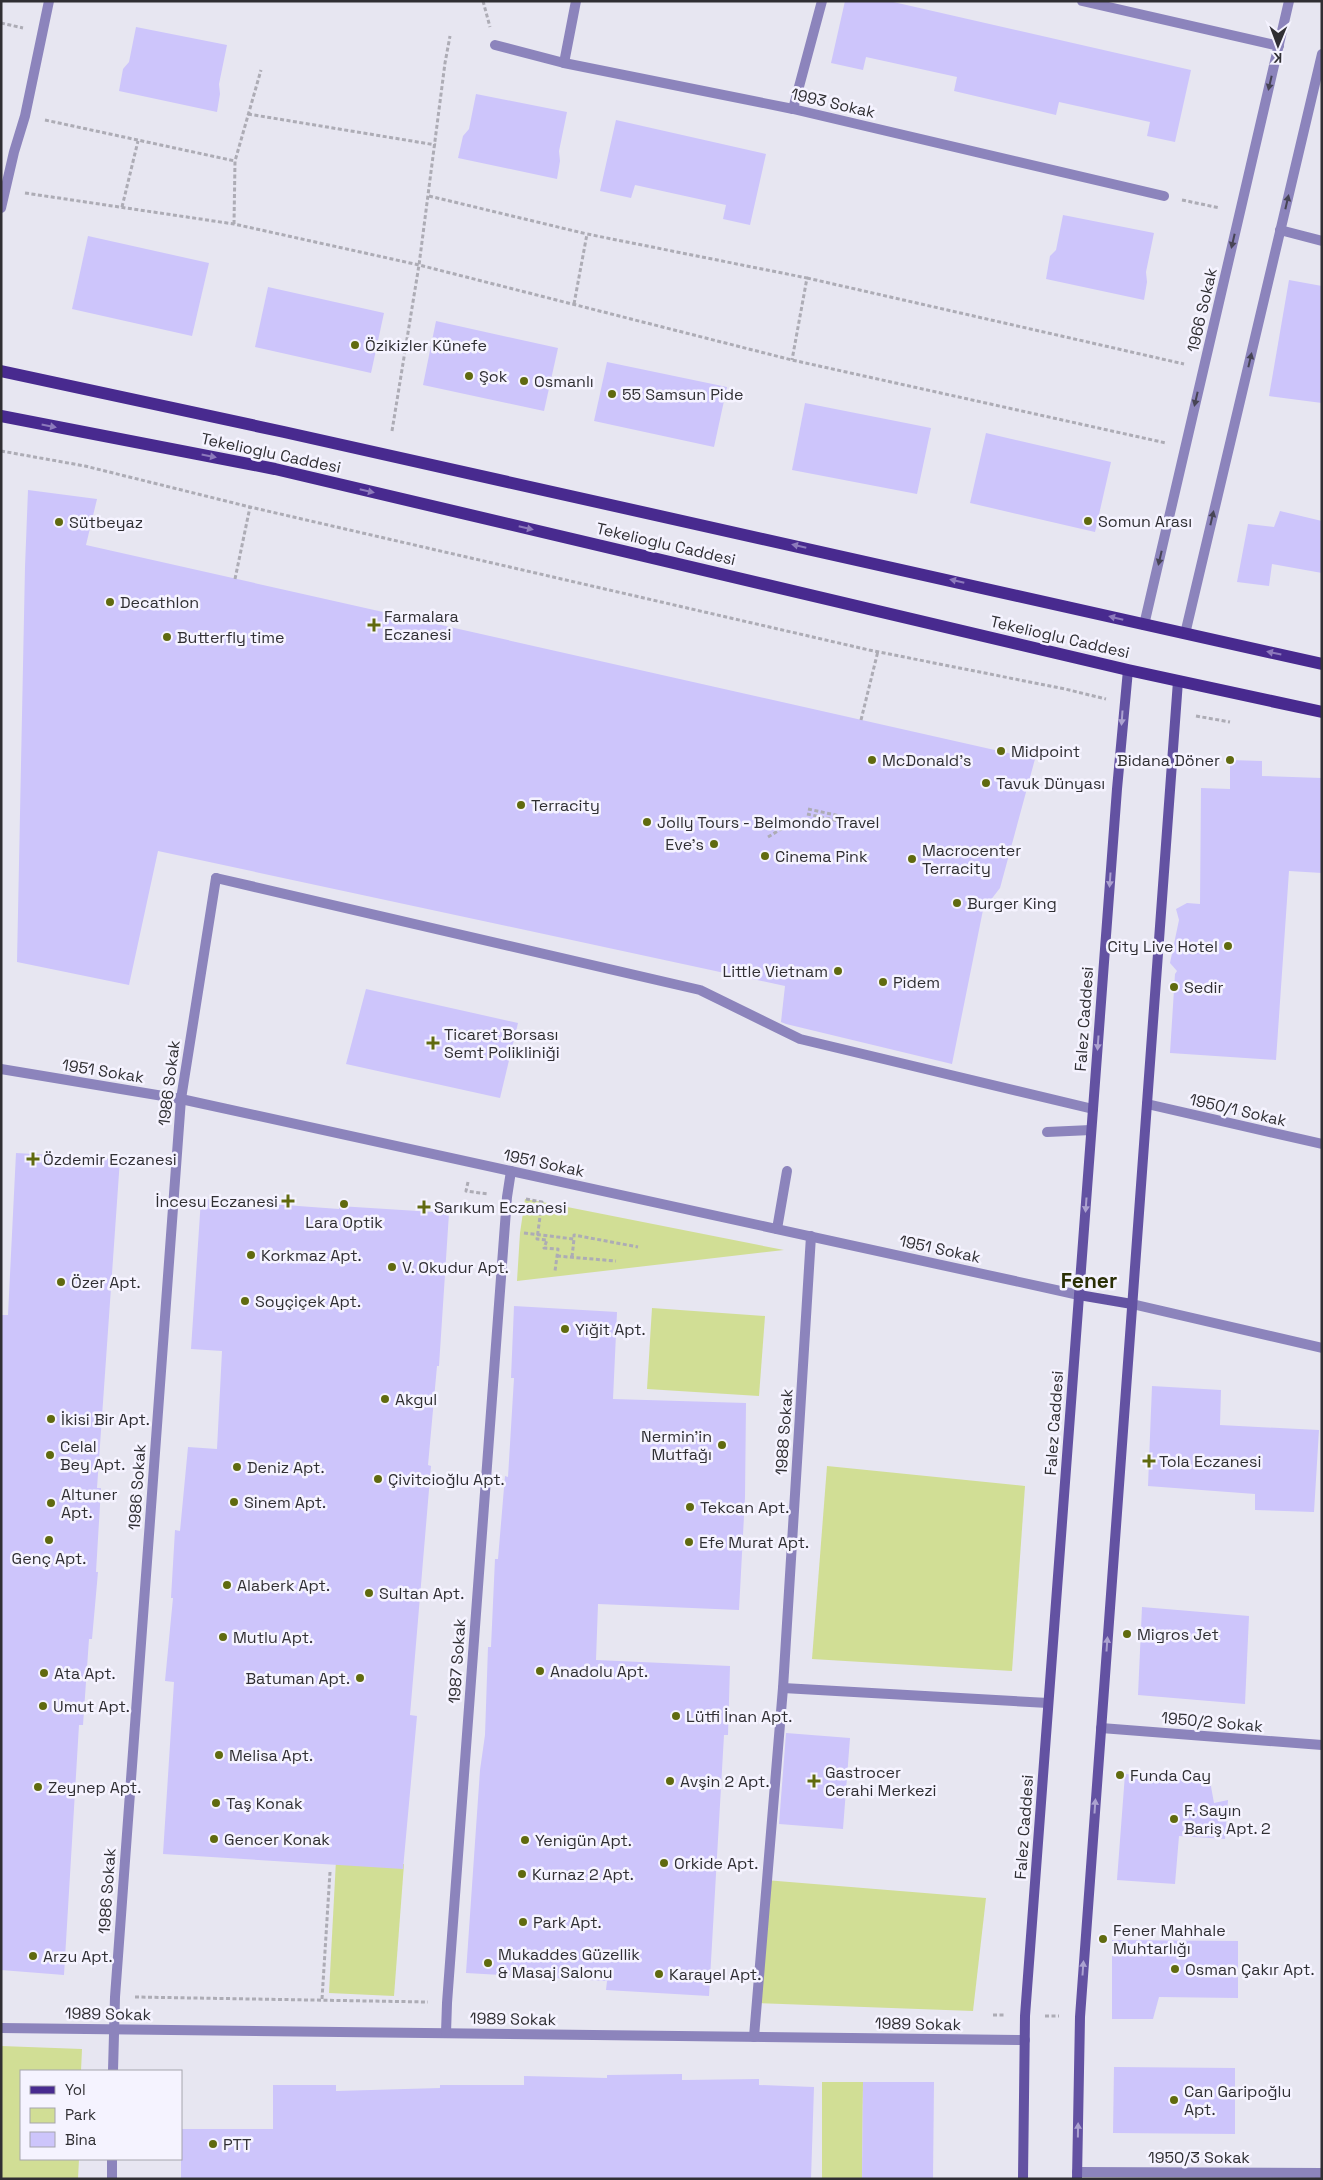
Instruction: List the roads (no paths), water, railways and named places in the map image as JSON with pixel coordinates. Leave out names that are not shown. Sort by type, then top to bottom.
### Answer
[{"type":"main road","name":"Tekelioglu Caddesi","points":[[1,370],[323,440],[1322,664]]},
{"type":"main road","name":"Tekelioglu Caddesi","points":[[1,416],[275,469],[1128,670],[1322,712]]},
{"type":"street","points":[[1,208],[25,116],[49,1]]},
{"type":"street","points":[[564,63],[576,1]]},
{"type":"street","points":[[793,109],[822,1]]},
{"type":"street","points":[[1082,1],[1279,46]]},
{"type":"street","name":"1966 Sokak","points":[[1144,625],[1289,1]]},
{"type":"street","name":"1993 Sokak","points":[[495,45],[564,63],[793,109],[1164,196]]},
{"type":"street","points":[[1185,634],[1322,54]]},
{"type":"street","points":[[1280,230],[1322,241]]},
{"type":"street","name":"Falez Caddesi","points":[[1023,2179],[1025,2016],[1123,704],[1128,670]]},
{"type":"street","points":[[1077,2175],[1080,2017],[1178,681]]},
{"type":"street","name":"1986 Sokak","points":[[113,2070],[115,1997],[180,1099],[216,878],[700,990],[800,1039],[1093,1109]]},
{"type":"street","name":"1951 Sokak","points":[[1,1070],[180,1099],[1079,1295]]},
{"type":"street","name":"1950/1 Sokak","points":[[1147,1104],[1322,1144]]},
{"type":"street","points":[[1047,1132],[1091,1130]]},
{"type":"street","name":"1987 Sokak","points":[[446,2033],[508,1197],[512,1171]]},
{"type":"street","points":[[777,1229],[787,1171]]},
{"type":"street","name":"1988 Sokak","points":[[754,2037],[783,1688],[811,1236]]},
{"type":"street","points":[[1079,1295],[1132,1304],[1322,1348]]},
{"type":"street","points":[[783,1688],[1048,1702]]},
{"type":"street","name":"1950/2 Sokak","points":[[1101,1728],[1322,1745]]},
{"type":"street","name":"1989 Sokak","points":[[1,2028],[1024,2040]]},
{"type":"street","points":[[112,2160],[112,2179]]},
{"type":"street","name":"1950/3 Sokak","points":[[1077,2175],[1322,2173]]},
{"type":"place","name":"Özikizler Künefe","points":[[355,345]]},
{"type":"place","name":"Şok","points":[[469,376]]},
{"type":"place","name":"Osmanlı","points":[[524,381]]},
{"type":"place","name":"55 Samsun Pide","points":[[612,394]]},
{"type":"place","name":"Somun Arası","points":[[1088,521]]},
{"type":"place","name":"Sütbeyaz","points":[[59,522]]},
{"type":"place","name":"Decathlon","points":[[110,602]]},
{"type":"place","name":"Farmalara Eczanesi","points":[[374,625]]},
{"type":"place","name":"Butterfly time","points":[[167,637]]},
{"type":"place","name":"Midpoint","points":[[1001,751]]},
{"type":"place","name":"McDonald's","points":[[872,760]]},
{"type":"place","name":"Bidana Döner","points":[[1230,760]]},
{"type":"place","name":"Tavuk Dünyası","points":[[986,783]]},
{"type":"place","name":"Terracity","points":[[521,805]]},
{"type":"place","name":"Jolly Tours - Belmondo Travel","points":[[647,822]]},
{"type":"place","name":"Eve’s","points":[[714,844]]},
{"type":"place","name":"Cinema Pink","points":[[765,856]]},
{"type":"place","name":"Macrocenter Terracity","points":[[912,859]]},
{"type":"place","name":"Burger King","points":[[957,903]]},
{"type":"place","name":"City Live Hotel","points":[[1228,946]]},
{"type":"place","name":"Little Vietnam","points":[[838,971]]},
{"type":"place","name":"Pidem","points":[[883,982]]},
{"type":"place","name":"Sedir","points":[[1174,987]]},
{"type":"place","name":"Ticaret Borsası Semt Polikliniği","points":[[433,1043]]},
{"type":"place","name":"Özdemir Eczanesi","points":[[33,1159]]},
{"type":"place","name":"İncesu Eczanesi","points":[[288,1201]]},
{"type":"place","name":"Lara Optik","points":[[344,1204]]},
{"type":"place","name":"Sarıkum Eczanesi","points":[[424,1207]]},
{"type":"place","name":"Korkmaz Apt.","points":[[251,1255]]},
{"type":"place","name":"V. Okudur Apt.","points":[[392,1267]]},
{"type":"place","name":"Özer Apt.","points":[[61,1282]]},
{"type":"place","name":"Soyçiçek Apt.","points":[[245,1301]]},
{"type":"place","name":"Yiğit Apt.","points":[[565,1329]]},
{"type":"place","name":"Akgul","points":[[385,1399]]},
{"type":"place","name":"İkisi Bir Apt.","points":[[51,1419]]},
{"type":"place","name":"Nermin'in Mutfağı","points":[[722,1445]]},
{"type":"place","name":"Celal Bey Apt.","points":[[50,1455]]},
{"type":"place","name":"Tola Eczanesi","points":[[1149,1461]]},
{"type":"place","name":"Deniz Apt.","points":[[237,1467]]},
{"type":"place","name":"Çivitcioğlu Apt.","points":[[378,1479]]},
{"type":"place","name":"Sinem Apt.","points":[[234,1502]]},
{"type":"place","name":"Altuner Apt.","points":[[51,1503]]},
{"type":"place","name":"Tekcan Apt.","points":[[690,1507]]},
{"type":"place","name":"Genç Apt.","points":[[49,1540]]},
{"type":"place","name":"Efe Murat Apt.","points":[[689,1542]]},
{"type":"place","name":"Alaberk Apt.","points":[[227,1585]]},
{"type":"place","name":"Sultan Apt.","points":[[369,1593]]},
{"type":"place","name":"Migros Jet","points":[[1127,1634]]},
{"type":"place","name":"Mutlu Apt.","points":[[223,1637]]},
{"type":"place","name":"Anadolu Apt.","points":[[540,1671]]},
{"type":"place","name":"Ata Apt.","points":[[44,1673]]},
{"type":"place","name":"Batuman Apt.","points":[[360,1678]]},
{"type":"place","name":"Umut Apt.","points":[[43,1706]]},
{"type":"place","name":"Lütfi İnan Apt.","points":[[676,1716]]},
{"type":"place","name":"Melisa Apt.","points":[[219,1755]]},
{"type":"place","name":"Funda Cay","points":[[1120,1775]]},
{"type":"place","name":"Avşin 2 Apt.","points":[[670,1781]]},
{"type":"place","name":"Gastrocer Cerahi Merkezi","points":[[814,1781]]},
{"type":"place","name":"Zeynep Apt.","points":[[38,1787]]},
{"type":"place","name":"Taş Konak","points":[[216,1803]]},
{"type":"place","name":"F. Sayın Bariş Apt. 2","points":[[1174,1819]]},
{"type":"place","name":"Gencer Konak","points":[[214,1839]]},
{"type":"place","name":"Yenigün Apt.","points":[[525,1840]]},
{"type":"place","name":"Orkide Apt.","points":[[664,1863]]},
{"type":"place","name":"Kurnaz 2 Apt.","points":[[522,1874]]},
{"type":"place","name":"Park Apt.","points":[[523,1922]]},
{"type":"place","name":"Fener Mahhale Muhtarlığı","points":[[1103,1939]]},
{"type":"place","name":"Arzu Apt.","points":[[33,1956]]},
{"type":"place","name":"Mukaddes Güzellik & Masaj Salonu","points":[[488,1963]]},
{"type":"place","name":"Osman Çakır Apt.","points":[[1175,1969]]},
{"type":"place","name":"Karayel Apt.","points":[[659,1974]]},
{"type":"place","name":"Can Garipoğlu Apt.","points":[[1174,2100]]},
{"type":"place","name":"PTT","points":[[213,2144]]},
{"type":"district","name":"Fener","points":[[1089,1280]]}]
